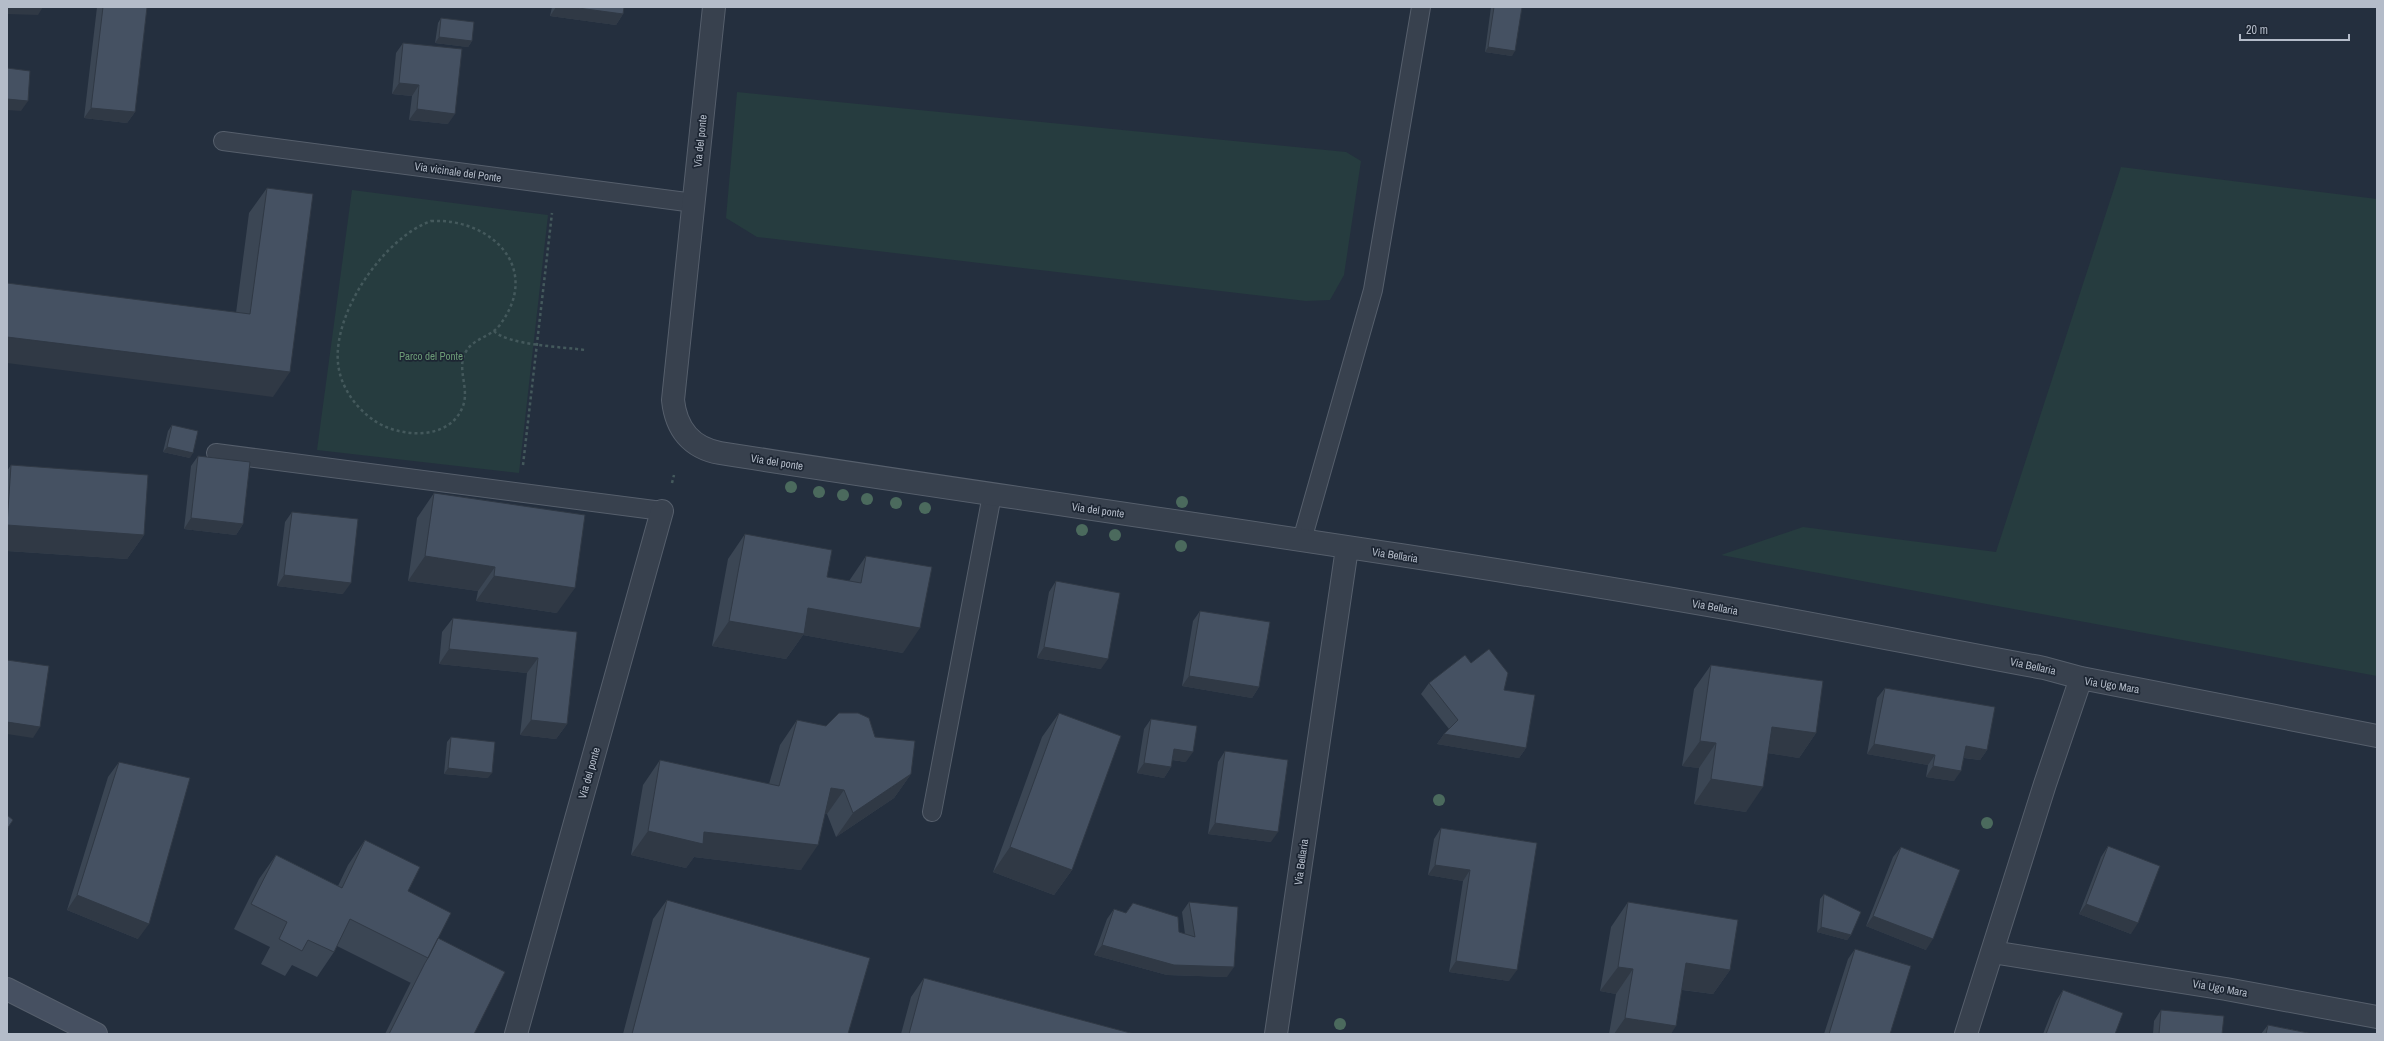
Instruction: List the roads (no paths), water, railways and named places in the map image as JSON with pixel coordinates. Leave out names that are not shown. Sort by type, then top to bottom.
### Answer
[{"type":"main road","points":[[7,989],[95,1034]]},
{"type":"street","name":"Via del ponte","points":[[714,7],[673,400],[677,422],[688,439],[712,452],[992,495],[1302,540]]},
{"type":"street","name":"Via del ponte","points":[[516,1034],[662,511]]},
{"type":"street","name":"Via Bellaria","points":[[1302,540],[1718,607],[2044,668],[2081,678]]},
{"type":"street","name":"Via Bellaria","points":[[1276,1034],[1347,548]]},
{"type":"street","name":"Via Ugo Mara","points":[[1966,1034],[2081,678],[2377,736]]},
{"type":"street","name":"Via Ugo Mara","points":[[1992,952],[2226,989],[2377,1017]]},
{"type":"lane","points":[[1302,540],[1373,290],[1421,7]]},
{"type":"lane","name":"Via vicinale del Ponte","points":[[223,141],[694,203]]},
{"type":"lane","points":[[216,453],[662,511]]},
{"type":"lane","points":[[932,812],[992,495]]},
{"type":"park label","name":"Parco del Ponte","points":[[431,356]]}]
